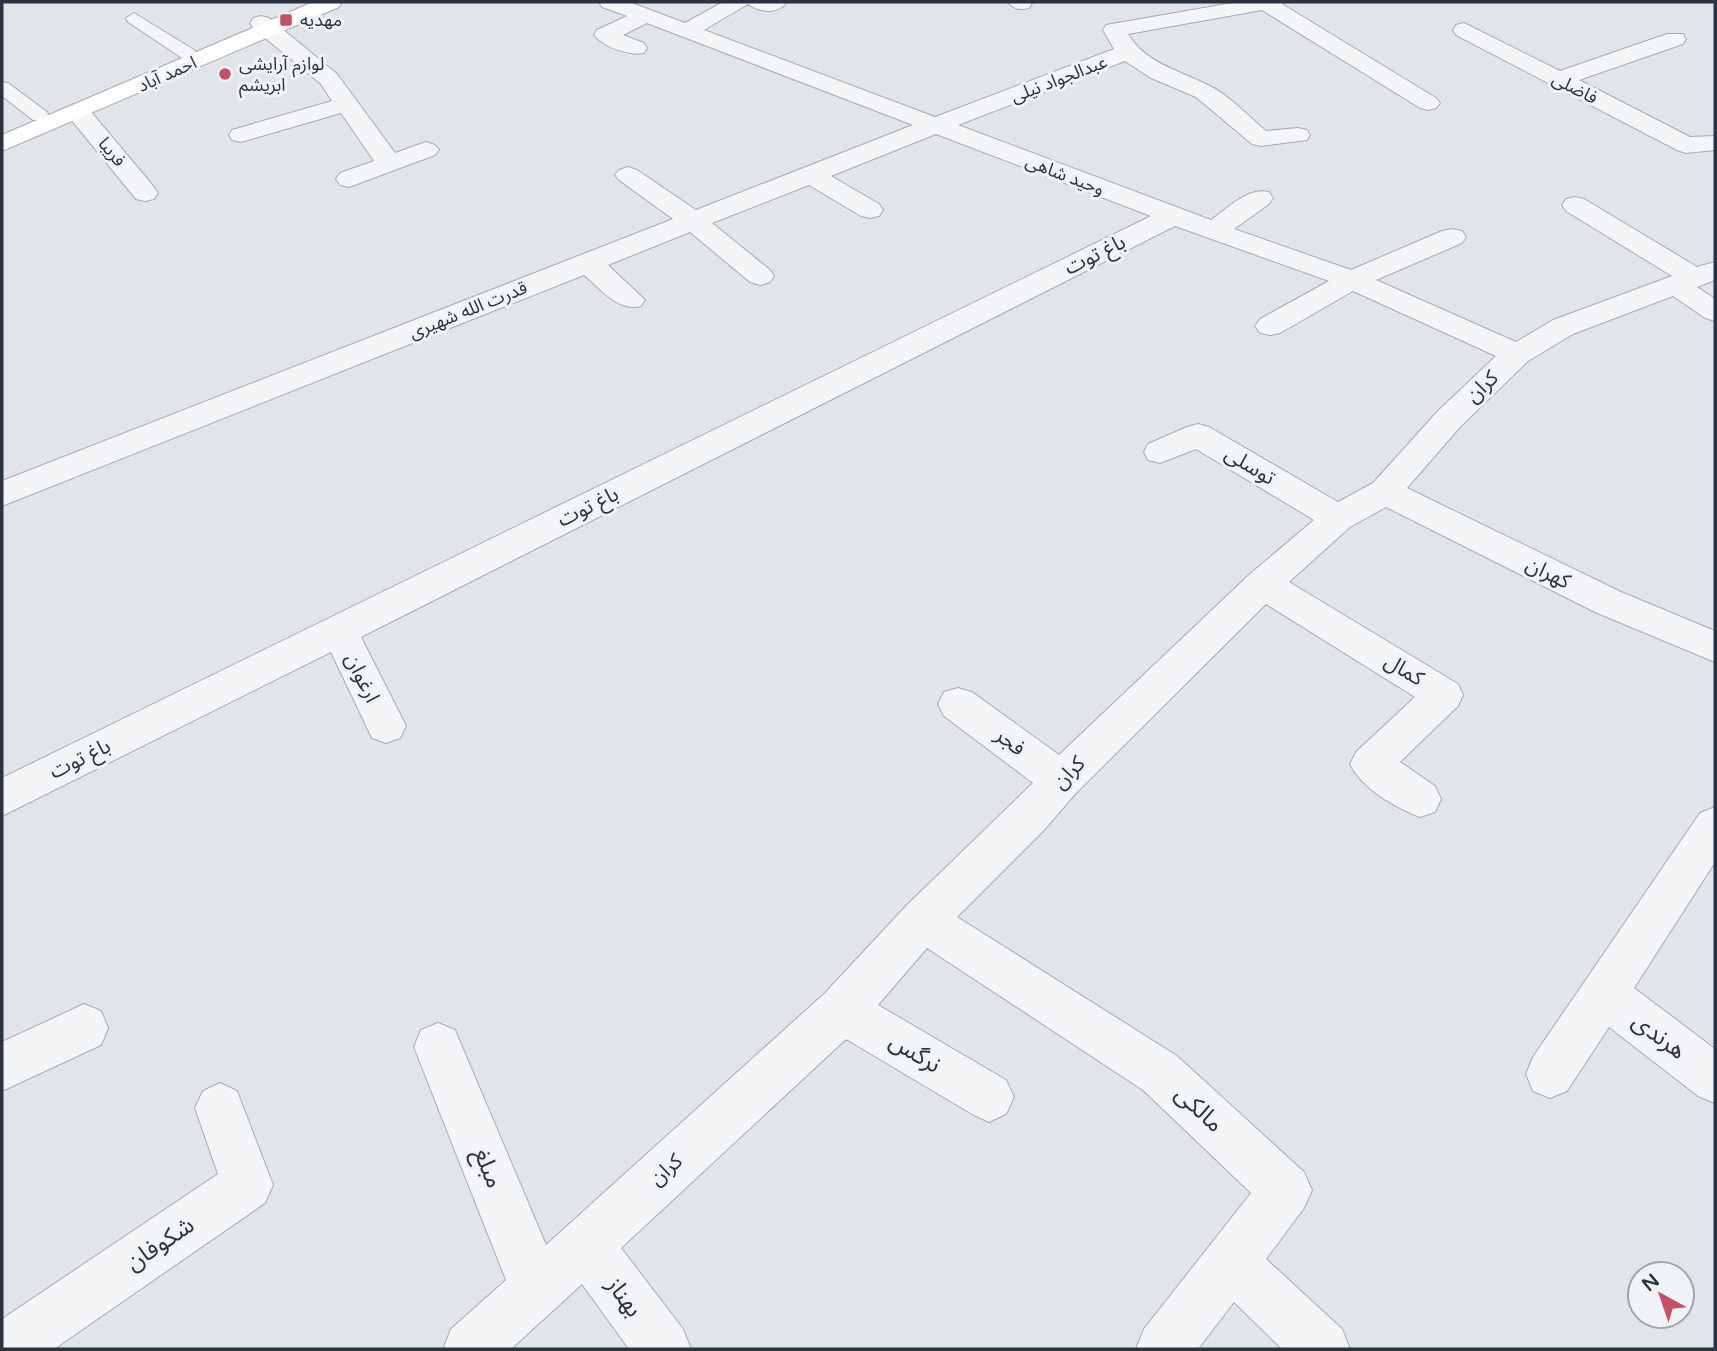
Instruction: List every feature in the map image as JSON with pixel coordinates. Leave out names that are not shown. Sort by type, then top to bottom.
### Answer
[{"type":"main road","name":"احمد آباد","points":[[2,144],[78,112],[312,2]]},
{"type":"main road","name":"احمد آباد","points":[[2,132],[188,54],[331,2]]},
{"type":"street","name":"وحید شاهی","points":[[610,2],[1173,216],[1352,280],[1517,354]]},
{"type":"street","points":[[685,32],[738,2]]},
{"type":"street","points":[[757,2],[771,5],[776,2]]},
{"type":"street","points":[[1269,2],[1428,103]]},
{"type":"street","name":"عبدالجواد نیلی","points":[[934,126],[1128,52],[1114,30],[1269,2]]},
{"type":"street","points":[[636,48],[604,35],[645,16]]},
{"type":"street","points":[[265,26],[328,79],[389,163]]},
{"type":"street","name":"فاضلی","points":[[1464,30],[1686,145],[1715,143]]},
{"type":"street","points":[[1559,79],[1675,39]]},
{"type":"street","points":[[1128,52],[1159,73],[1204,92],[1261,139],[1298,135]]},
{"type":"street","points":[[241,135],[348,104]]},
{"type":"street","name":"فریبا","points":[[78,112],[145,193]]},
{"type":"street","name":"قدرت الله شهیری","points":[[2,494],[934,126]]},
{"type":"street","points":[[349,179],[426,150]]},
{"type":"street","points":[[628,175],[693,221],[760,276]]},
{"type":"street","points":[[811,175],[870,210]]},
{"type":"street","points":[[1214,231],[1260,198]]},
{"type":"street","points":[[1575,205],[1700,286]]},
{"type":"street","name":"باغ توت","points":[[2,798],[1173,216]]},
{"type":"street","points":[[1270,326],[1352,280],[1452,237]]},
{"type":"street","points":[[587,263],[631,300]]},
{"type":"street","name":"کران","points":[[471,1349],[842,1010],[923,920],[1029,817],[1061,780],[1263,584],[1338,518],[1385,492],[1449,419],[1517,354],[1563,327],[1700,286]]},
{"type":"street","name":"توسلی","points":[[1160,452],[1198,435],[1338,518]]},
{"type":"street","name":"کهران","points":[[1385,492],[1608,602],[1715,647]]},
{"type":"street","name":"کمال","points":[[1263,584],[1444,695],[1370,764],[1420,799]]},
{"type":"street","name":"ارغوان","points":[[339,630],[386,726]]},
{"type":"street","name":"فجر","points":[[958,704],[1061,780]]},
{"type":"street","points":[[1550,1074],[1715,826]]},
{"type":"street","name":"مالکی","points":[[923,920],[1160,1073],[1286,1190],[1230,1261]]},
{"type":"street","name":"هرندی","points":[[1603,994],[1715,1079]]},
{"type":"street","name":"نرگس","points":[[842,1010],[989,1097]]},
{"type":"street","points":[[2,1067],[84,1028]]},
{"type":"street","name":"مبلغ","points":[[438,1047],[537,1289]]},
{"type":"street","name":"شکوفان","points":[[6,1349],[247,1185],[220,1108]]},
{"type":"street","name":"بهناز","points":[[585,1244],[663,1349]]},
{"type":"street","points":[[1164,1349],[1230,1261],[1322,1349]]},
{"type":"lane","points":[[134,18],[188,54]]},
{"type":"lane","points":[[2,87],[40,116]]},
{"type":"place","name":"مهدیه","points":[[286,20]]},
{"type":"place","name":"لوازم آرایشی ابریشم","points":[[225,74]]}]
